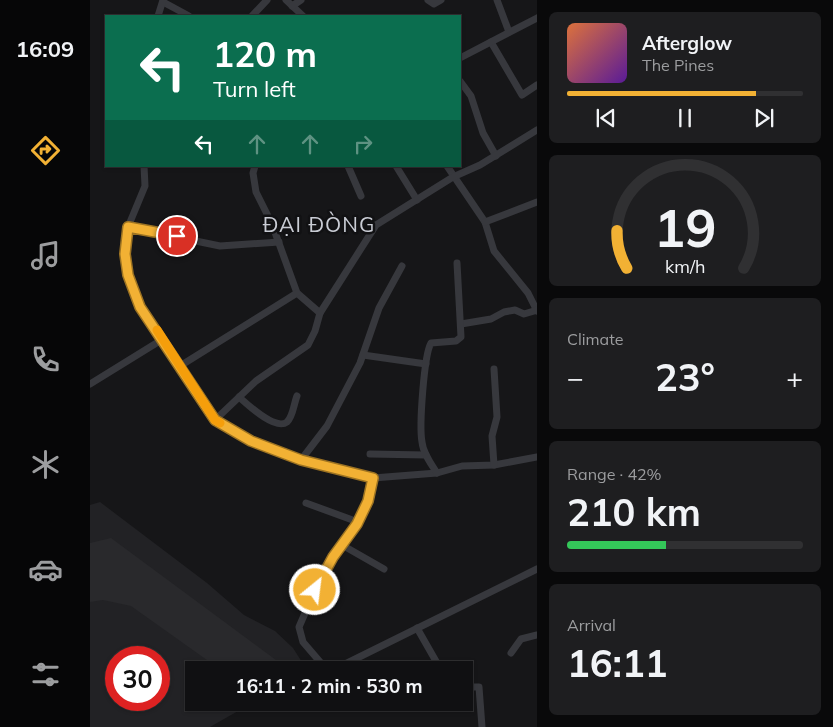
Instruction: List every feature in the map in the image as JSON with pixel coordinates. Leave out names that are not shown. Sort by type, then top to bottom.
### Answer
[{"type":"street","points":[[253,15],[267,0]]},
{"type":"street","points":[[286,0],[302,15]]},
{"type":"street","points":[[292,6],[301,0]]},
{"type":"street","points":[[428,0],[434,4],[441,0]]},
{"type":"street","points":[[497,0],[509,32]]},
{"type":"street","points":[[158,15],[163,1],[187,15]]},
{"type":"street","points":[[461,57],[537,18]]},
{"type":"street","points":[[490,42],[522,95],[537,86]]},
{"type":"street","points":[[461,82],[471,96],[483,133],[496,156]]},
{"type":"street","points":[[215,420],[256,381],[308,345],[320,313],[376,225],[453,177],[496,156],[536,132]]},
{"type":"street","points":[[144,167],[145,186],[128,227],[125,254],[128,275],[140,307],[215,420],[251,441],[301,460],[373,478],[437,473],[462,466],[494,465],[537,456]]},
{"type":"street","points":[[255,167],[253,173],[256,192],[279,242],[297,293],[320,313]]},
{"type":"street","points":[[348,167],[361,196]]},
{"type":"street","points":[[397,167],[417,200]]},
{"type":"street","points":[[448,167],[485,222],[494,251],[528,292],[537,310],[524,314],[509,311],[487,321],[461,324]]},
{"type":"street","points":[[485,222],[537,202]]},
{"type":"street","points":[[128,227],[220,246],[279,242]]},
{"type":"street","points":[[437,473],[426,455],[422,442],[426,364],[430,344],[459,340],[462,335],[457,262]]},
{"type":"street","points":[[301,460],[327,426],[363,355],[379,308],[402,266]]},
{"type":"street","points":[[180,366],[297,293]]},
{"type":"street","points":[[90,384],[163,339]]},
{"type":"street","points":[[363,355],[426,364]]},
{"type":"street","points":[[494,369],[497,417],[492,436],[494,465]]},
{"type":"street","points":[[239,397],[262,416],[281,424],[290,417],[297,396]]},
{"type":"street","points":[[370,454],[426,455]]},
{"type":"street","points":[[319,661],[303,642],[299,627],[315,590],[358,522],[368,501],[373,478]]},
{"type":"street","points":[[306,503],[358,522]]},
{"type":"street","points":[[342,545],[384,570]]},
{"type":"street","points":[[351,661],[537,569]]},
{"type":"street","points":[[417,628],[436,661]]},
{"type":"street","points":[[511,653],[521,639],[537,635]]},
{"type":"street","points":[[473,687],[479,687],[482,727]]},
{"type":"shaded area","points":[[100,502],[207,583],[244,615],[275,631],[293,648],[301,661],[185,661],[185,711],[238,711],[210,727],[90,727],[90,505]]},
{"type":"building","points":[[111,538],[277,661],[208,661],[131,606],[103,600],[90,602],[90,543]]},
{"type":"slow traffic","points":[[157,330],[215,420],[220,423]]},
{"type":"district","name":"ĐẠI ĐÒNG","points":[[319,225]]},
{"type":"route","points":[[177,236],[128,227],[125,254],[128,275],[140,307],[215,420],[251,441],[301,460],[373,478],[368,501],[357,524],[333,557],[315,590]]}]
